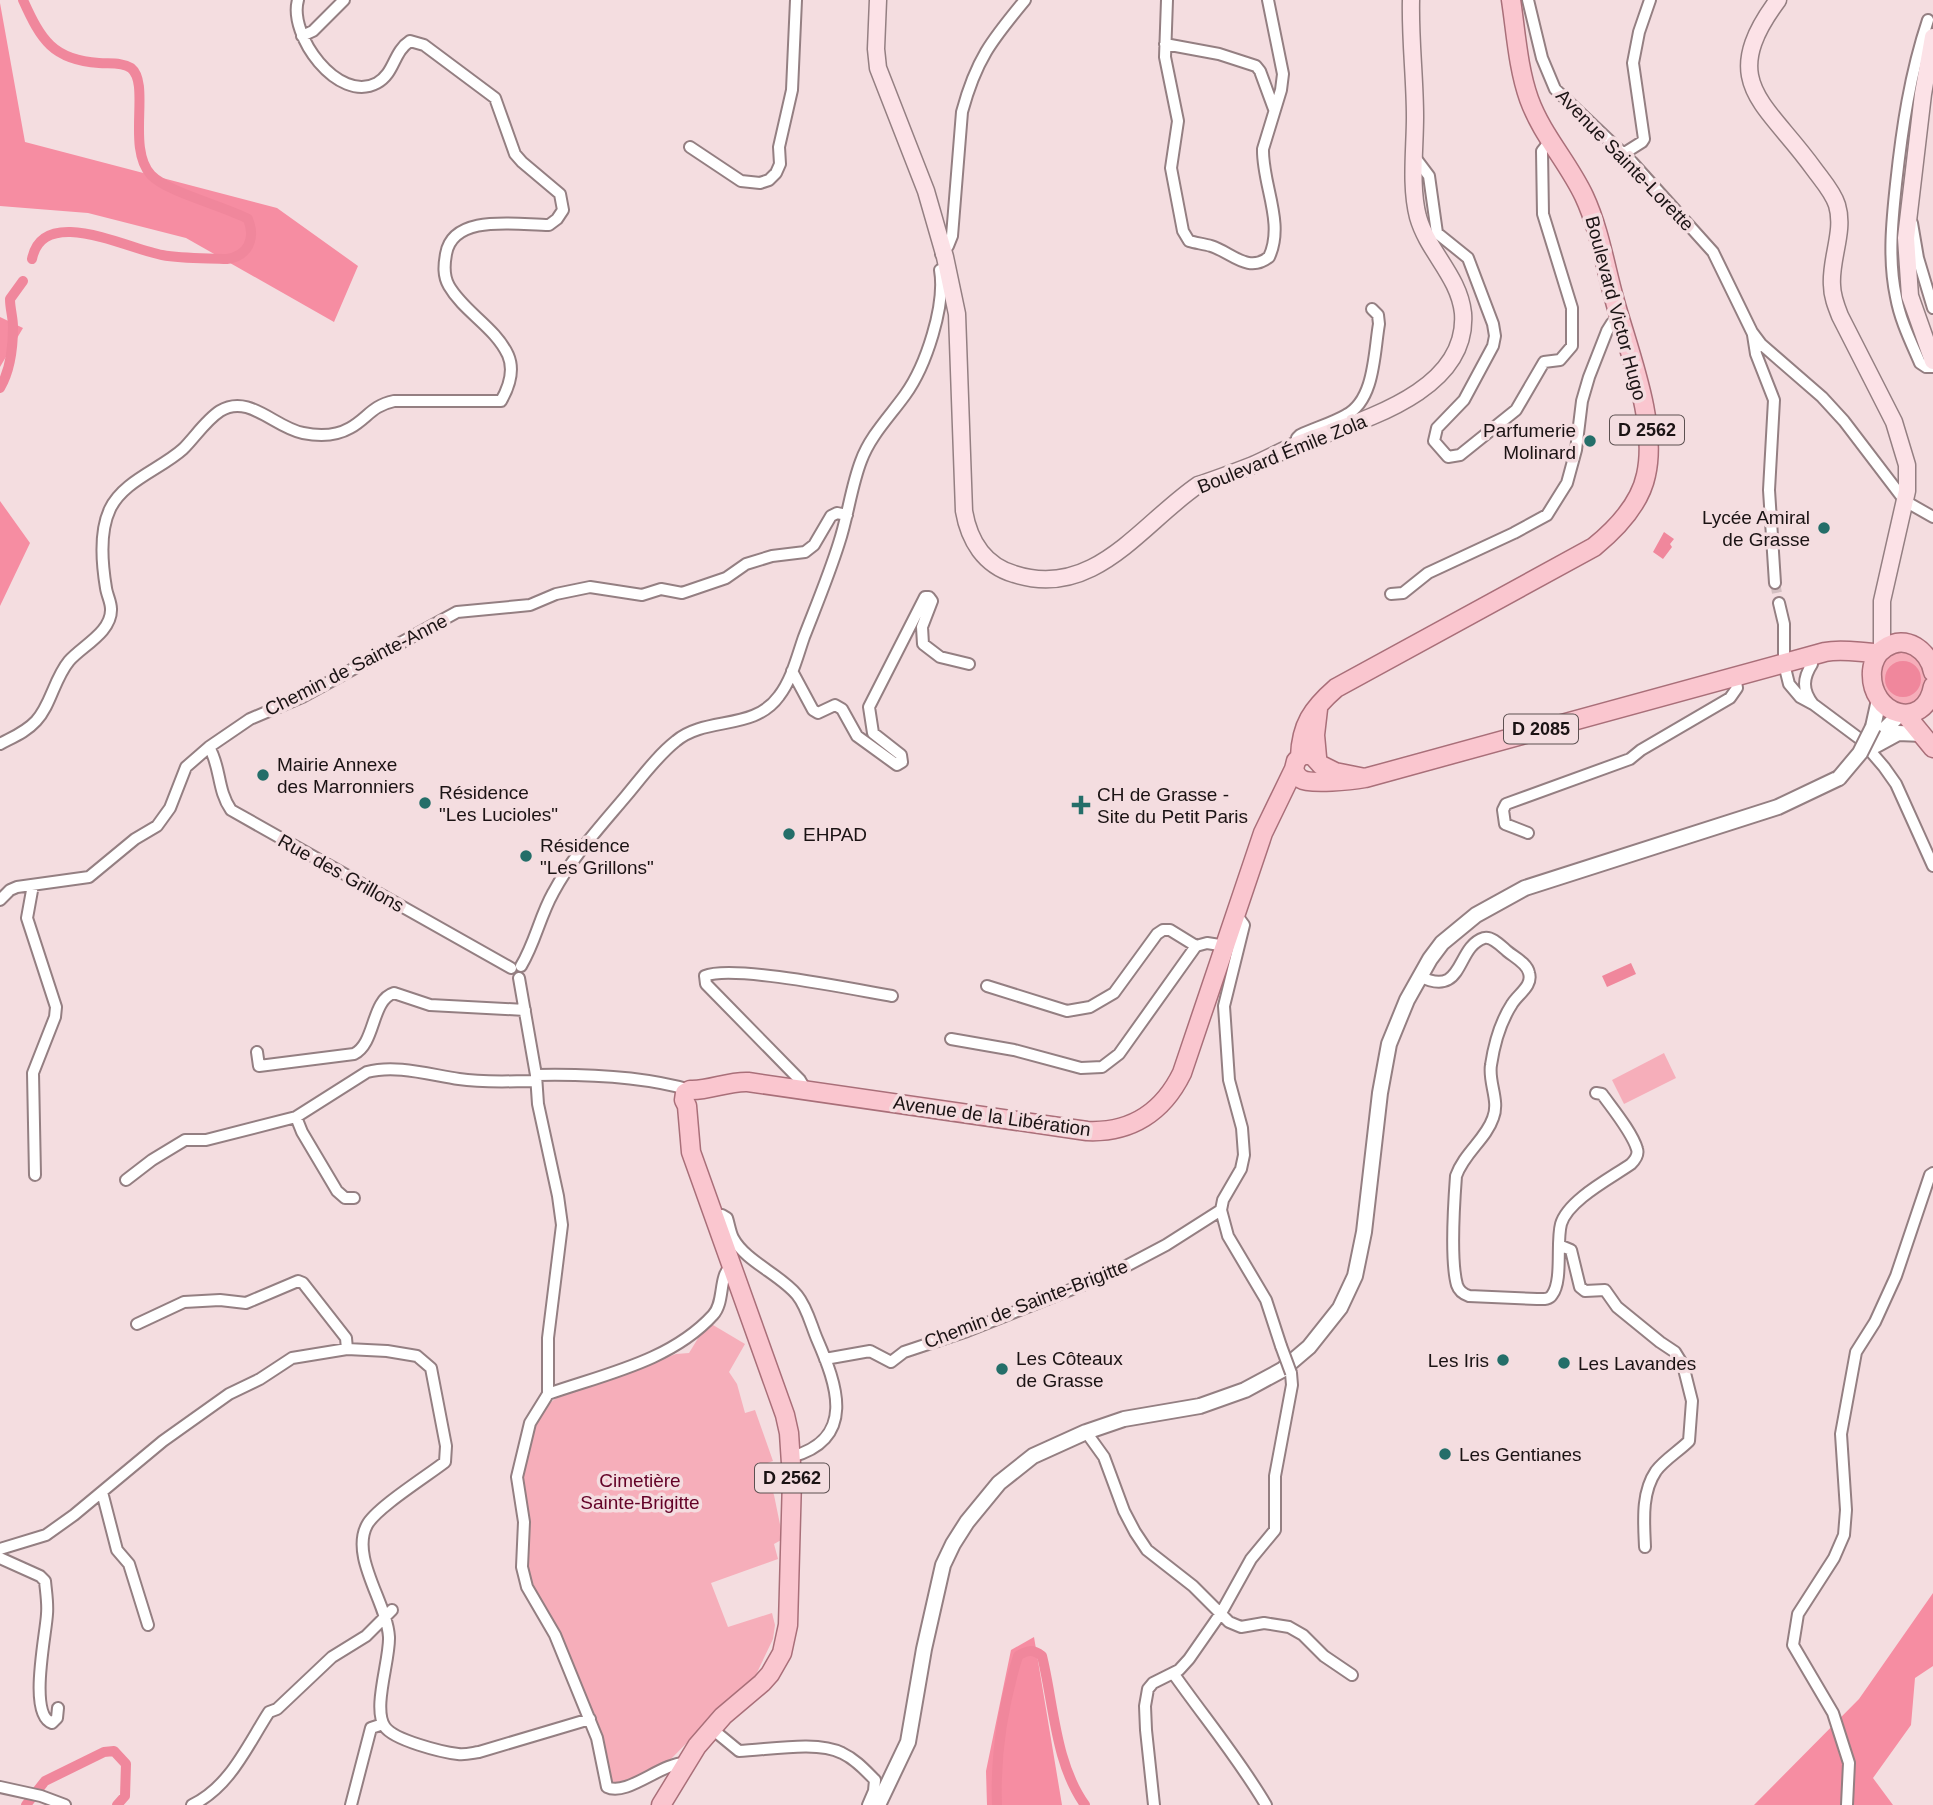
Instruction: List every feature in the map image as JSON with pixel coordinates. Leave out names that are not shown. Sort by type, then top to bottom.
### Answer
[{"type":"main road","name":"Boulevard Émile Zola","points":[[878,0],[878,68],[926,191],[957,314],[963,502],[967,529],[986,559],[1003,571],[1036,580],[1075,576],[1101,564],[1128,545],[1198,485],[1362,422],[1405,401],[1433,380],[1446,366],[1461,334],[1463,316],[1461,300],[1454,282],[1424,233],[1418,216],[1411,0]]},
{"type":"main road","name":"Boulevard Victor Hugo","points":[[1309,768],[1318,706],[1336,688],[1594,547],[1619,524],[1643,485],[1649,457],[1644,410],[1594,222],[1573,174],[1535,115],[1524,81],[1511,0]]},
{"type":"main road","points":[[1778,0],[1754,39],[1748,55],[1748,75],[1763,104],[1809,162],[1836,202],[1839,223],[1832,285],[1835,300],[1840,316],[1894,422],[1907,466],[1905,501],[1882,601],[1881,651]]},
{"type":"main road","points":[[1933,37],[1926,72],[1906,238],[1910,296],[1933,361]]},
{"type":"main road","points":[[1883,611],[1888,621],[1928,656],[1933,672]]},
{"type":"main road","points":[[1921,648],[1891,644],[1875,659],[1872,676],[1879,700],[1894,712],[1903,714],[1919,710],[1931,693]]},
{"type":"main road","name":"D 2085","points":[[1309,768],[1339,782],[1366,778],[1735,677],[1785,666],[1833,650],[1881,651]]},
{"type":"main road","name":"D 2085","points":[[1785,666],[1828,660],[1850,661],[1872,676]]},
{"type":"main road","points":[[1930,738],[1928,719],[1931,693]]},
{"type":"main road","points":[[1903,714],[1930,738]]},
{"type":"main road","name":"Avenue de la Libération","points":[[662,1805],[685,1763],[711,1728],[770,1674],[782,1653],[788,1625],[790,1587],[791,1457],[785,1415],[691,1152],[688,1124],[690,1096],[738,1081],[1087,1131],[1128,1126],[1150,1115],[1174,1090],[1182,1073],[1269,817],[1309,768]]},
{"type":"street","points":[[0,744],[27,730],[38,719],[60,674],[70,660],[108,624],[111,609],[103,556],[104,529],[111,506],[133,484],[181,450],[220,411],[248,406],[279,425],[302,433],[327,435],[349,428],[379,404],[394,401],[501,401],[509,388],[509,357],[497,338],[449,286],[444,274],[447,248],[453,236],[472,225],[549,225],[563,210],[559,194],[515,154],[495,98],[424,45],[410,41],[401,47],[388,74],[376,83],[358,88],[343,84],[322,66],[302,36],[295,11],[298,0]]},
{"type":"street","points":[[302,36],[313,31],[344,0]]},
{"type":"street","points":[[690,147],[741,181],[760,183],[769,180],[776,173],[780,164],[779,147],[792,90],[796,0]]},
{"type":"street","points":[[685,1763],[669,1765],[650,1776],[612,1790],[607,1787],[597,1738],[590,1719],[555,1635],[527,1587],[522,1567],[524,1522],[517,1477],[530,1423],[548,1394],[548,1338],[562,1225],[541,1118],[519,978],[511,975],[530,951],[551,895],[584,844],[663,753],[688,732],[758,715],[769,707],[785,687],[840,542],[862,460],[870,444],[907,393],[925,358],[941,293],[942,280],[938,258],[952,236],[962,112],[966,96],[978,63],[994,36],[1025,0]]},
{"type":"street","points":[[1167,0],[1165,44],[1178,121],[1171,168],[1186,237],[1193,242],[1223,250],[1245,263],[1255,264],[1269,257],[1274,240],[1273,212],[1263,149],[1281,90],[1283,74],[1268,0]]},
{"type":"street","name":"Avenue Sainte-Lorette","points":[[1528,0],[1542,58],[1555,89],[1623,153],[1713,252],[1752,332],[1761,344],[1822,397],[1844,421],[1905,501]]},
{"type":"street","points":[[1623,153],[1644,139],[1633,63],[1639,32],[1650,0]]},
{"type":"street","points":[[1928,20],[1909,88],[1891,243],[1893,280],[1900,315],[1920,363],[1933,367]]},
{"type":"street","points":[[1165,44],[1219,54],[1256,66],[1274,109]]},
{"type":"street","points":[[1414,156],[1429,176],[1437,233],[1468,258],[1495,336],[1493,346],[1464,400],[1437,428],[1434,441],[1448,457],[1460,455],[1516,410],[1544,362],[1560,360],[1572,346],[1572,308],[1543,214],[1542,152],[1550,141]]},
{"type":"street","points":[[1910,204],[1917,258],[1933,308],[1920,325]]},
{"type":"street","points":[[1299,444],[1297,438],[1300,435],[1349,414],[1360,403],[1368,388],[1379,324],[1378,315],[1373,309]]},
{"type":"street","points":[[1391,594],[1403,593],[1428,573],[1547,515],[1567,483],[1576,450],[1582,401],[1589,377],[1607,331],[1612,323],[1620,320]]},
{"type":"street","points":[[1752,332],[1756,354],[1774,400],[1769,490],[1775,583]]},
{"type":"street","points":[[1905,501],[1933,517]]},
{"type":"street","name":"Chemin de Sainte-Anne","points":[[0,900],[10,890],[89,877],[135,839],[157,826],[170,808],[186,767],[209,747],[250,719],[302,697],[457,612],[530,605],[556,594],[590,587],[642,596],[661,589],[682,593],[726,578],[746,564],[772,556],[805,552],[814,545],[831,516],[837,513],[847,514]]},
{"type":"street","points":[[792,671],[813,710],[818,713],[835,705],[842,709],[857,736],[897,765],[902,762],[901,755],[873,733],[869,707],[925,597],[932,601],[922,627],[923,645],[940,657],[969,664]]},
{"type":"street","points":[[1779,603],[1784,624],[1785,666],[1789,684],[1800,697],[1860,739],[1884,767],[1896,784],[1933,866]]},
{"type":"street","points":[[1812,664],[1804,684],[1813,704]]},
{"type":"street","points":[[1528,833],[1505,824],[1503,810],[1506,804],[1630,759],[1730,698],[1737,688],[1735,677]]},
{"type":"street","points":[[878,1805],[908,1742],[924,1649],[943,1565],[967,1522],[999,1483],[1033,1456],[1086,1432],[1124,1419],[1200,1406],[1245,1390],[1282,1370],[1309,1347],[1340,1308],[1355,1276],[1364,1232],[1380,1093],[1389,1044],[1419,976],[1442,943],[1476,915],[1517,892],[1547,880],[1778,807],[1839,778],[1869,756],[1876,745],[1882,732],[1879,700]]},
{"type":"street","points":[[1839,778],[1860,753],[1903,714]]},
{"type":"street","points":[[1882,732],[1906,732],[1930,738]]},
{"type":"street","name":"Rue des Grillons","points":[[209,747],[216,761],[223,799],[231,810],[516,967]]},
{"type":"street","points":[[33,886],[26,918],[56,1007],[55,1017],[33,1073],[35,1175]]},
{"type":"street","points":[[1154,1805],[1147,1753],[1145,1706],[1148,1689],[1153,1682],[1173,1673],[1189,1659],[1221,1613],[1251,1559],[1275,1530],[1275,1476],[1292,1385],[1291,1373],[1266,1300],[1228,1236],[1222,1210],[1223,1200],[1241,1168],[1244,1155],[1242,1128],[1229,1080],[1224,1006],[1244,925],[1236,915]]},
{"type":"street","points":[[987,986],[1067,1011],[1090,1007],[1114,993],[1157,934],[1163,930],[1170,930],[1196,946]]},
{"type":"street","points":[[1419,976],[1432,981],[1447,981],[1455,974],[1472,946],[1484,938],[1492,939],[1527,967],[1530,975],[1527,986],[1512,1004],[1499,1034],[1490,1080],[1496,1111],[1456,1176],[1454,1244],[1457,1284],[1462,1293],[1469,1296],[1547,1298],[1553,1294],[1561,1224],[1567,1211],[1637,1157],[1637,1149],[1626,1130],[1602,1094],[1596,1093]]},
{"type":"street","points":[[951,1038],[1014,1049],[1081,1068],[1102,1067],[1119,1054],[1196,946],[1208,943],[1226,946]]},
{"type":"street","points":[[806,1090],[800,1080],[706,984],[705,976],[723,972],[807,981],[892,996]]},
{"type":"street","points":[[257,1052],[259,1066],[354,1054],[362,1048],[383,999],[394,993],[430,1005],[525,1010]]},
{"type":"street","points":[[125,1180],[185,1140],[206,1140],[296,1117],[368,1072],[376,1070],[425,1073],[462,1080],[645,1080],[690,1096]]},
{"type":"street","points":[[296,1117],[337,1191],[345,1198],[354,1198]]},
{"type":"street","points":[[1847,1805],[1849,1763],[1833,1713],[1793,1645],[1798,1614],[1834,1558],[1844,1535],[1846,1510],[1842,1434],[1856,1352],[1875,1322],[1896,1276],[1930,1175],[1933,1173]]},
{"type":"street","name":"Chemin de Sainte-Brigitte","points":[[825,1359],[870,1351],[891,1363],[904,1352],[980,1326],[1115,1272],[1166,1245],[1222,1210]]},
{"type":"street","points":[[714,1218],[722,1215],[727,1218],[734,1240],[796,1294],[825,1359],[836,1392],[836,1417],[826,1438],[809,1451],[791,1457]]},
{"type":"street","points":[[1559,1245],[1571,1250],[1574,1255],[1576,1279],[1580,1287],[1585,1291],[1605,1290],[1617,1307],[1675,1352],[1683,1365],[1688,1382],[1692,1401],[1689,1441],[1657,1470],[1647,1490],[1645,1547]]},
{"type":"street","points":[[548,1394],[657,1356],[684,1341],[712,1316],[718,1307],[725,1275],[731,1265]]},
{"type":"street","points":[[137,1324],[184,1303],[220,1300],[246,1303],[298,1281],[303,1283],[346,1338],[347,1349]]},
{"type":"street","points":[[0,1549],[46,1535],[75,1515],[163,1441],[229,1394],[260,1379],[292,1358],[347,1349],[417,1356],[431,1368],[446,1446],[445,1462],[375,1513],[366,1527],[362,1543],[364,1557],[389,1613],[381,1710],[383,1724],[391,1734],[461,1755],[590,1719]]},
{"type":"street","points":[[1086,1432],[1104,1457],[1125,1511],[1147,1550],[1194,1586],[1229,1622],[1241,1627],[1264,1623],[1289,1627],[1303,1635],[1324,1656],[1352,1675]]},
{"type":"street","points":[[102,1492],[117,1550],[129,1564],[148,1625]]},
{"type":"street","points":[[0,1558],[40,1576],[45,1581],[47,1615],[40,1676],[43,1716],[52,1723],[57,1718],[58,1707]]},
{"type":"street","points":[[192,1805],[207,1798],[227,1780],[269,1712],[277,1709],[332,1657],[366,1636],[389,1613]]},
{"type":"street","points":[[1173,1673],[1220,1741],[1247,1773],[1266,1805]]},
{"type":"street","points":[[352,1805],[371,1728],[383,1724]]},
{"type":"street","points":[[711,1728],[739,1751],[799,1745],[840,1751],[875,1780],[868,1805]]},
{"type":"street","points":[[0,1787],[19,1790],[65,1805]]},
{"type":"green space","points":[[1907,651],[1920,660],[1926,683],[1917,701],[1905,704],[1895,702],[1887,695],[1882,687],[1880,667],[1883,659],[1890,653]]},
{"type":"green space","points":[[1664,1053],[1676,1078],[1624,1104],[1612,1080]]},
{"type":"green space","name":"Cimetière Sainte-Brigitte","points":[[708,1322],[745,1344],[729,1372],[737,1384],[745,1413],[755,1410],[773,1461],[762,1465],[774,1495],[783,1539],[774,1544],[778,1559],[711,1583],[728,1627],[772,1613],[775,1625],[773,1639],[753,1681],[711,1718],[672,1758],[620,1785],[611,1782],[532,1587],[522,1515],[524,1460],[530,1435],[540,1414],[555,1399],[676,1354],[689,1353]]},
{"type":"shaded area","points":[[0,3],[25,142],[277,208],[358,266],[334,322],[186,238],[88,213],[0,206]]},
{"type":"shaded area","points":[[0,317],[23,328],[0,367]]},
{"type":"shaded area","points":[[0,501],[30,543],[0,606]]},
{"type":"shaded area","points":[[1664,532],[1674,539],[1670,544],[1672,547],[1663,559],[1653,552]]},
{"type":"shaded area","points":[[1903,661],[1915,667],[1921,679],[1915,691],[1903,697],[1891,691],[1885,679],[1891,667]]},
{"type":"shaded area","points":[[1631,963],[1636,974],[1607,987],[1602,976]]},
{"type":"shaded area","points":[[1933,1593],[1933,1666],[1915,1678],[1911,1725],[1873,1778],[1893,1805],[1754,1805],[1859,1699]]},
{"type":"shaded area","points":[[1034,1637],[1062,1805],[987,1805],[986,1771],[1011,1650]]},
{"type":"waterway","points":[[23,0],[43,37],[59,52],[83,61],[127,66],[137,76],[140,149],[151,175],[182,193],[248,219],[251,233],[245,250],[227,259],[162,255],[109,239],[69,232],[52,234],[39,243],[32,259]]},
{"type":"waterway","points":[[0,388],[12,351],[10,299],[23,281]]},
{"type":"waterway","points":[[997,1805],[999,1748],[1008,1693],[1018,1656],[1030,1651],[1042,1656],[1061,1752],[1075,1789],[1085,1805]]},
{"type":"waterway","points":[[26,1805],[45,1781],[104,1752],[114,1751],[126,1764],[125,1796],[117,1805]]},
{"type":"tunnel","points":[[1775,583],[1779,603]]},
{"type":"place","name":"Parfumerie Molinard","points":[[1590,441]]},
{"type":"place","name":"Lycée Amiral de Grasse","points":[[1824,528]]},
{"type":"place","name":"Mairie Annexe des Marronniers","points":[[263,775]]},
{"type":"place","name":"Résidence \"Les Lucioles\"","points":[[425,803]]},
{"type":"place","name":"CH de Grasse - Site du Petit Paris","points":[[1081,805]]},
{"type":"place","name":"EHPAD","points":[[789,834]]},
{"type":"place","name":"Résidence \"Les Grillons\"","points":[[526,856]]},
{"type":"place","name":"Les Iris","points":[[1503,1360]]},
{"type":"place","name":"Les Lavandes","points":[[1564,1363]]},
{"type":"place","name":"Les Côteaux de Grasse","points":[[1002,1369]]},
{"type":"place","name":"Les Gentianes","points":[[1445,1454]]}]
